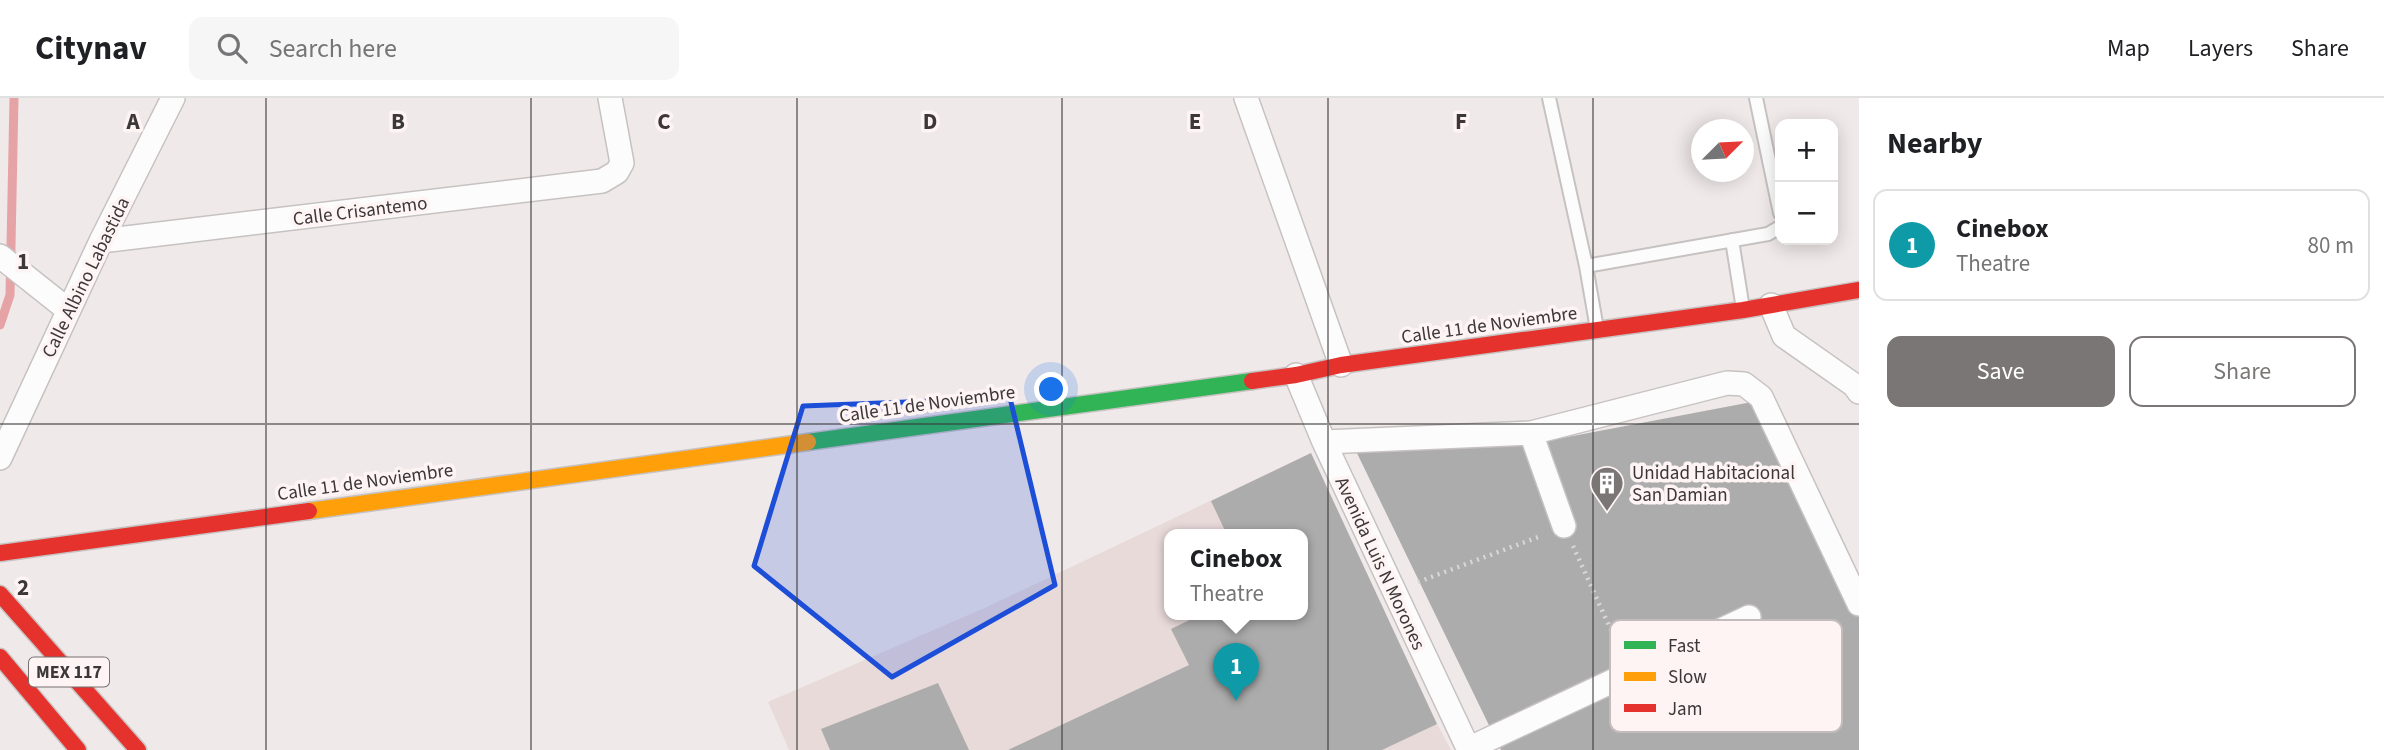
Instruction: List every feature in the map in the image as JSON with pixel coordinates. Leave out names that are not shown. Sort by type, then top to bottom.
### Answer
[{"type":"street","name":"Calle Albino Labastida","points":[[0,458],[101,240],[173,98]]},
{"type":"street","name":"Calle Crisantemo","points":[[101,240],[602,181],[617,172],[622,163],[610,98]]},
{"type":"street","points":[[1246,98],[1340,365]]},
{"type":"street","points":[[0,256],[68,310]]},
{"type":"street","name":"Calle 11 de Noviembre","points":[[0,552],[1296,375],[1340,365],[1743,310],[1859,290]]},
{"type":"street","points":[[1772,305],[1784,336],[1859,392]]},
{"type":"street","name":"Avenida Luis N Morones","points":[[1296,375],[1324,442],[1468,750]]},
{"type":"street","points":[[1324,442],[1531,433],[1727,383],[1744,384],[1761,397],[1859,604]]},
{"type":"street","points":[[1531,433],[1564,526]]},
{"type":"street","name":"MEX 117","points":[[0,594],[138,750]]},
{"type":"street","points":[[1743,620],[1749,617]]},
{"type":"street","name":"MEX 117","points":[[0,657],[78,750]]},
{"type":"street","points":[[1468,750],[1610,683]]},
{"type":"lane","points":[[1549,98],[1586,266],[1597,331]]},
{"type":"lane","points":[[1756,98],[1775,189]]},
{"type":"lane","points":[[1586,266],[1768,234],[1775,230]]},
{"type":"lane","points":[[1732,240],[1743,310]]},
{"type":"path","points":[[1394,591],[1564,526],[1610,628]]},
{"type":"highlighted area","points":[[1010,398],[1055,585],[892,677],[754,566],[803,406]]},
{"type":"shaded area","points":[[1311,453],[1451,750],[789,750],[768,702],[989,606]]},
{"type":"building","name":"Unidad Habitacional San Damian","points":[[1773,398],[1859,580],[1859,750],[1501,750],[1354,447],[1541,442]]},
{"type":"building","points":[[1311,453],[1437,724],[1382,750],[1008,750],[1189,665],[1171,629],[1190,620],[1308,620],[1308,529],[1224,529],[1211,501]]},
{"type":"building","points":[[938,683],[969,750],[830,750],[821,729]]},
{"type":"waterway","points":[[0,325],[10,295],[14,98]]},
{"type":"traffic: fast","points":[[808,442],[1252,381]]},
{"type":"traffic: slow","points":[[309,511],[808,442]]},
{"type":"traffic: jam","points":[[1252,381],[1341,365],[1743,310],[1859,290]]},
{"type":"traffic: jam","points":[[0,553],[309,511]]},
{"type":"traffic: jam","points":[[0,594],[138,750]]},
{"type":"traffic: jam","points":[[0,657],[78,750]]},
{"type":"place","name":"Unidad Habitacional San Damian","points":[[1607,513]]},
{"type":"place","name":"Cinebox","points":[[1236,701]]}]
